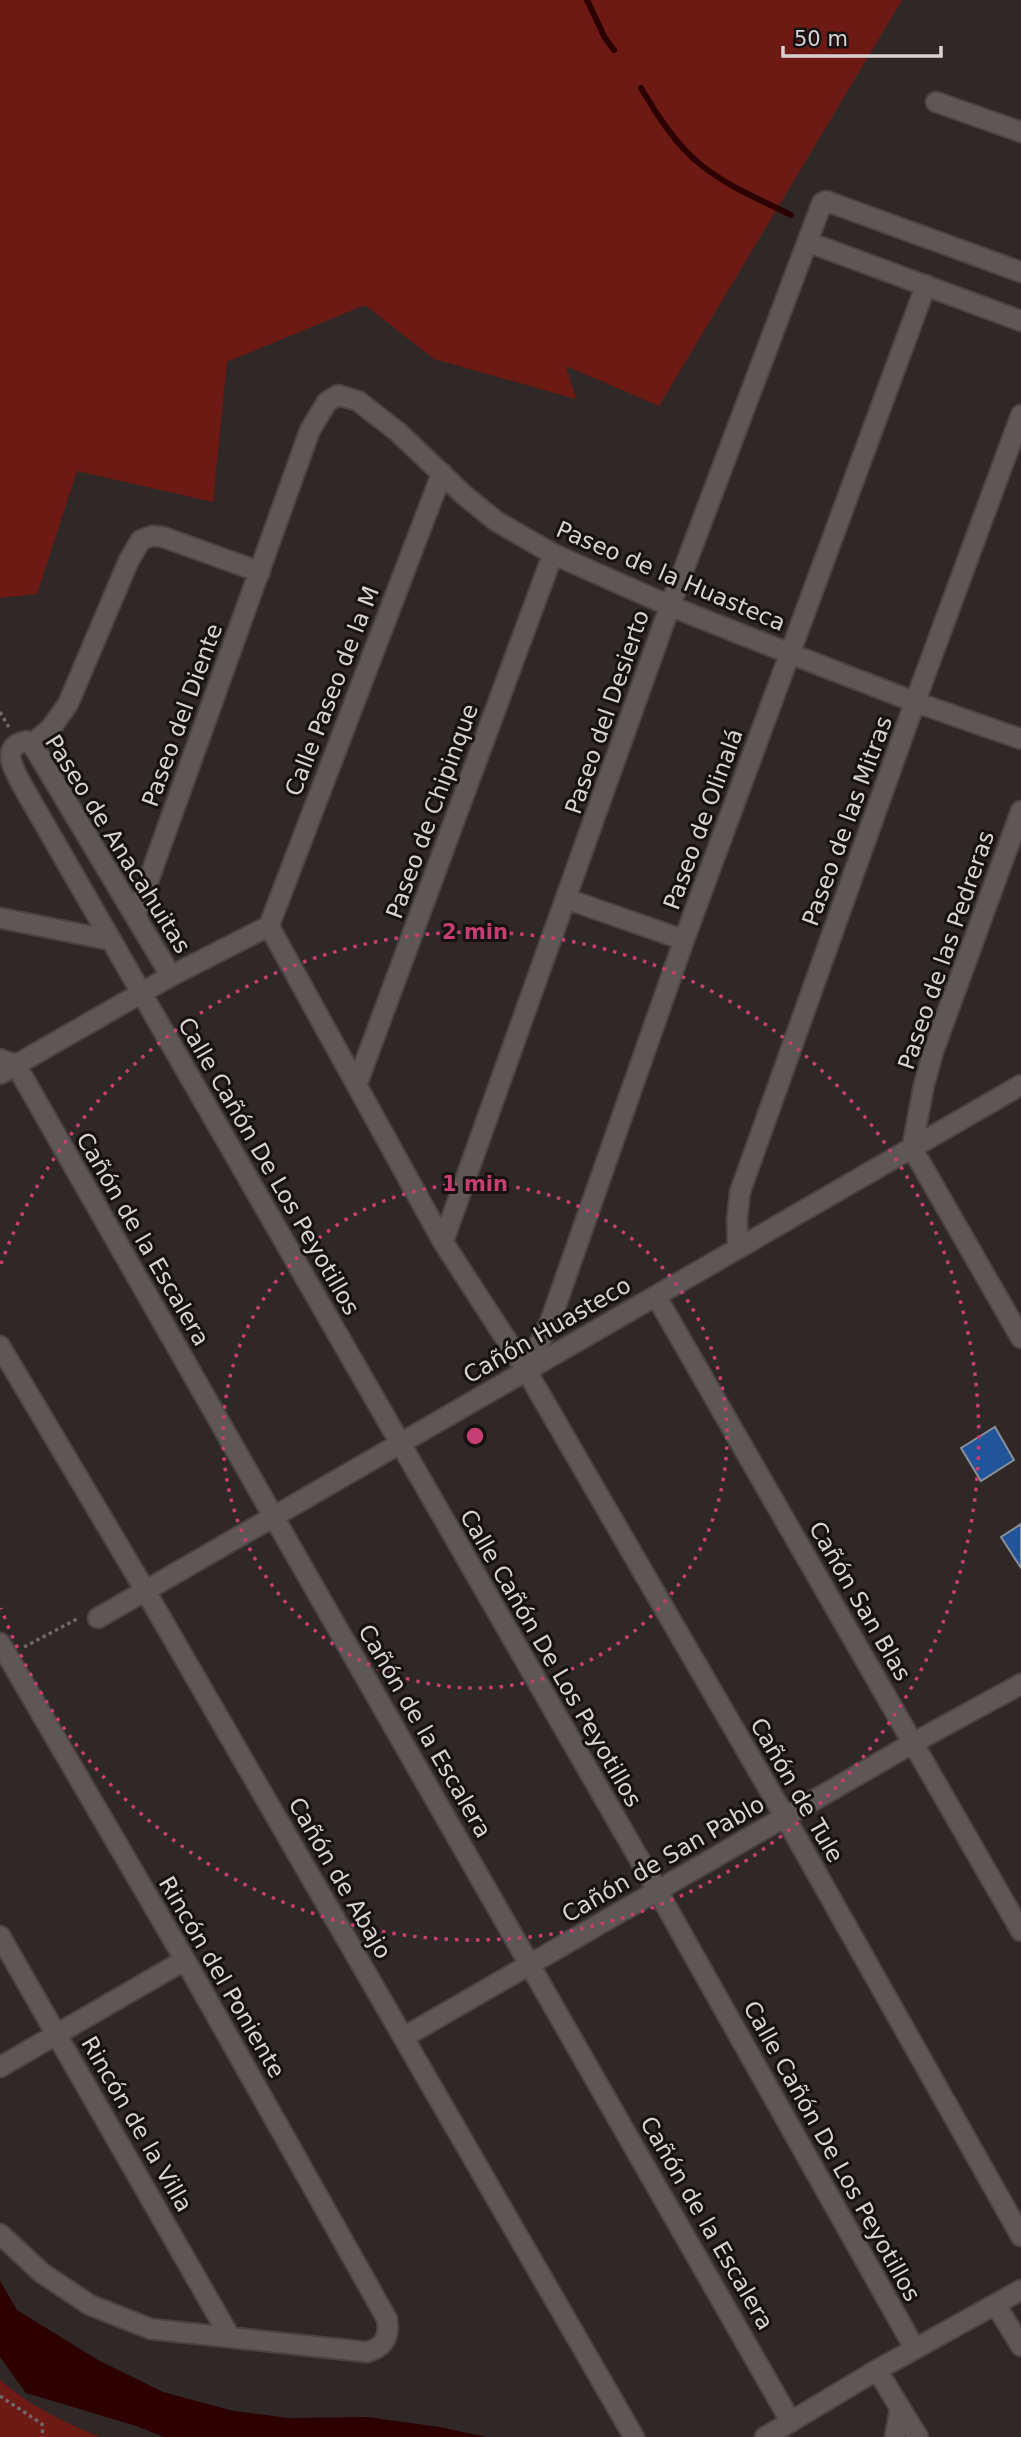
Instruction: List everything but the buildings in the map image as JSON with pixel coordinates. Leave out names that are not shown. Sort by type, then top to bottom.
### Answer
[{"type":"street","points":[[936,102],[1021,132]]},
{"type":"street","name":"Paseo del Desierto","points":[[443,1242],[670,606],[824,201],[1021,272]]},
{"type":"street","points":[[808,242],[1021,321]]},
{"type":"street","name":"Paseo de Olinalá","points":[[526,1370],[550,1322],[684,940],[926,285]]},
{"type":"street","name":"Paseo de la Huasteca","points":[[338,395],[358,401],[398,432],[464,495],[496,521],[553,554],[670,606],[791,654],[1021,739]]},
{"type":"street","name":"Paseo del Diente","points":[[136,915],[310,430],[327,402],[338,395]]},
{"type":"street","name":"Paseo de las Mitras","points":[[738,1248],[740,1192],[1021,415]]},
{"type":"street","name":"Calle Paseo de la M","points":[[269,926],[442,473]]},
{"type":"street","points":[[32,744],[51,728],[68,704],[129,560],[141,540],[152,536],[163,537],[260,572]]},
{"type":"street","name":"Paseo de Chipinque","points":[[357,1084],[553,554]]},
{"type":"street","name":"Paseo de Anacahuitas","points":[[142,993],[9,761],[8,750],[18,743],[26,741],[32,744],[171,976]]},
{"type":"street","points":[[0,781],[22,785]]},
{"type":"street","name":"Paseo de las Pedreras","points":[[912,1148],[933,1052],[1021,811]]},
{"type":"street","points":[[567,899],[684,940]]},
{"type":"street","points":[[0,918],[110,940]]},
{"type":"street","points":[[5,1066],[269,926]]},
{"type":"street","name":"Cañón de Tule","points":[[269,926],[443,1242],[526,1370],[785,1817],[1021,2236]]},
{"type":"street","name":"Calle Cañón De Los Peyotillos","points":[[142,993],[657,1890],[915,2349]]},
{"type":"street","name":"Cañón de la Escalera","points":[[5,1066],[532,1964],[791,2422]]},
{"type":"street","name":"Cañón Huasteco","points":[[98,1618],[1021,1085]]},
{"type":"street","points":[[912,1148],[1021,1338]]},
{"type":"street","name":"Cañón San Blas","points":[[656,1296],[1021,1931]]},
{"type":"street","name":"Cañón de Abajo","points":[[0,1346],[145,1590],[634,2437]]},
{"type":"street","name":"Rincón del Poniente","points":[[4,1650],[185,1960],[387,2319],[389,2329],[386,2340],[378,2348],[367,2352],[230,2337]]},
{"type":"street","name":"Cañón de San Pablo","points":[[404,2037],[913,1743],[1021,1684]]},
{"type":"street","name":"Rincón de la Villa","points":[[0,1936],[230,2337]]},
{"type":"street","points":[[0,2067],[185,1960]]},
{"type":"street","points":[[0,2234],[42,2273],[90,2305],[150,2329],[230,2337]]},
{"type":"street","points":[[765,2437],[877,2370],[1021,2290]]},
{"type":"street","points":[[996,2305],[1021,2346]]},
{"type":"street","points":[[877,2370],[918,2437]]},
{"type":"street","points":[[895,2437],[900,2408]]},
{"type":"path","points":[[4,1650],[60,1628]]},
{"type":"path","points":[[0,2396],[42,2424],[43,2437]]},
{"type":"shaded area","points":[[0,0],[902,0],[659,406],[566,366],[576,399],[434,359],[365,305],[227,362],[213,502],[77,471],[37,594],[0,598]]},
{"type":"shaded area","points":[[0,2281],[17,2310],[98,2360],[163,2392],[234,2411],[289,2418],[367,2417],[440,2427],[486,2437],[164,2437],[26,2393],[0,2357]]},
{"type":"shaded area","points":[[0,2380],[48,2413],[101,2437],[0,2437]]},
{"type":"waterway","points":[[587,0],[605,38],[614,50]]},
{"type":"waterway","points":[[641,88],[675,139],[701,165],[733,186],[791,215]]}]
